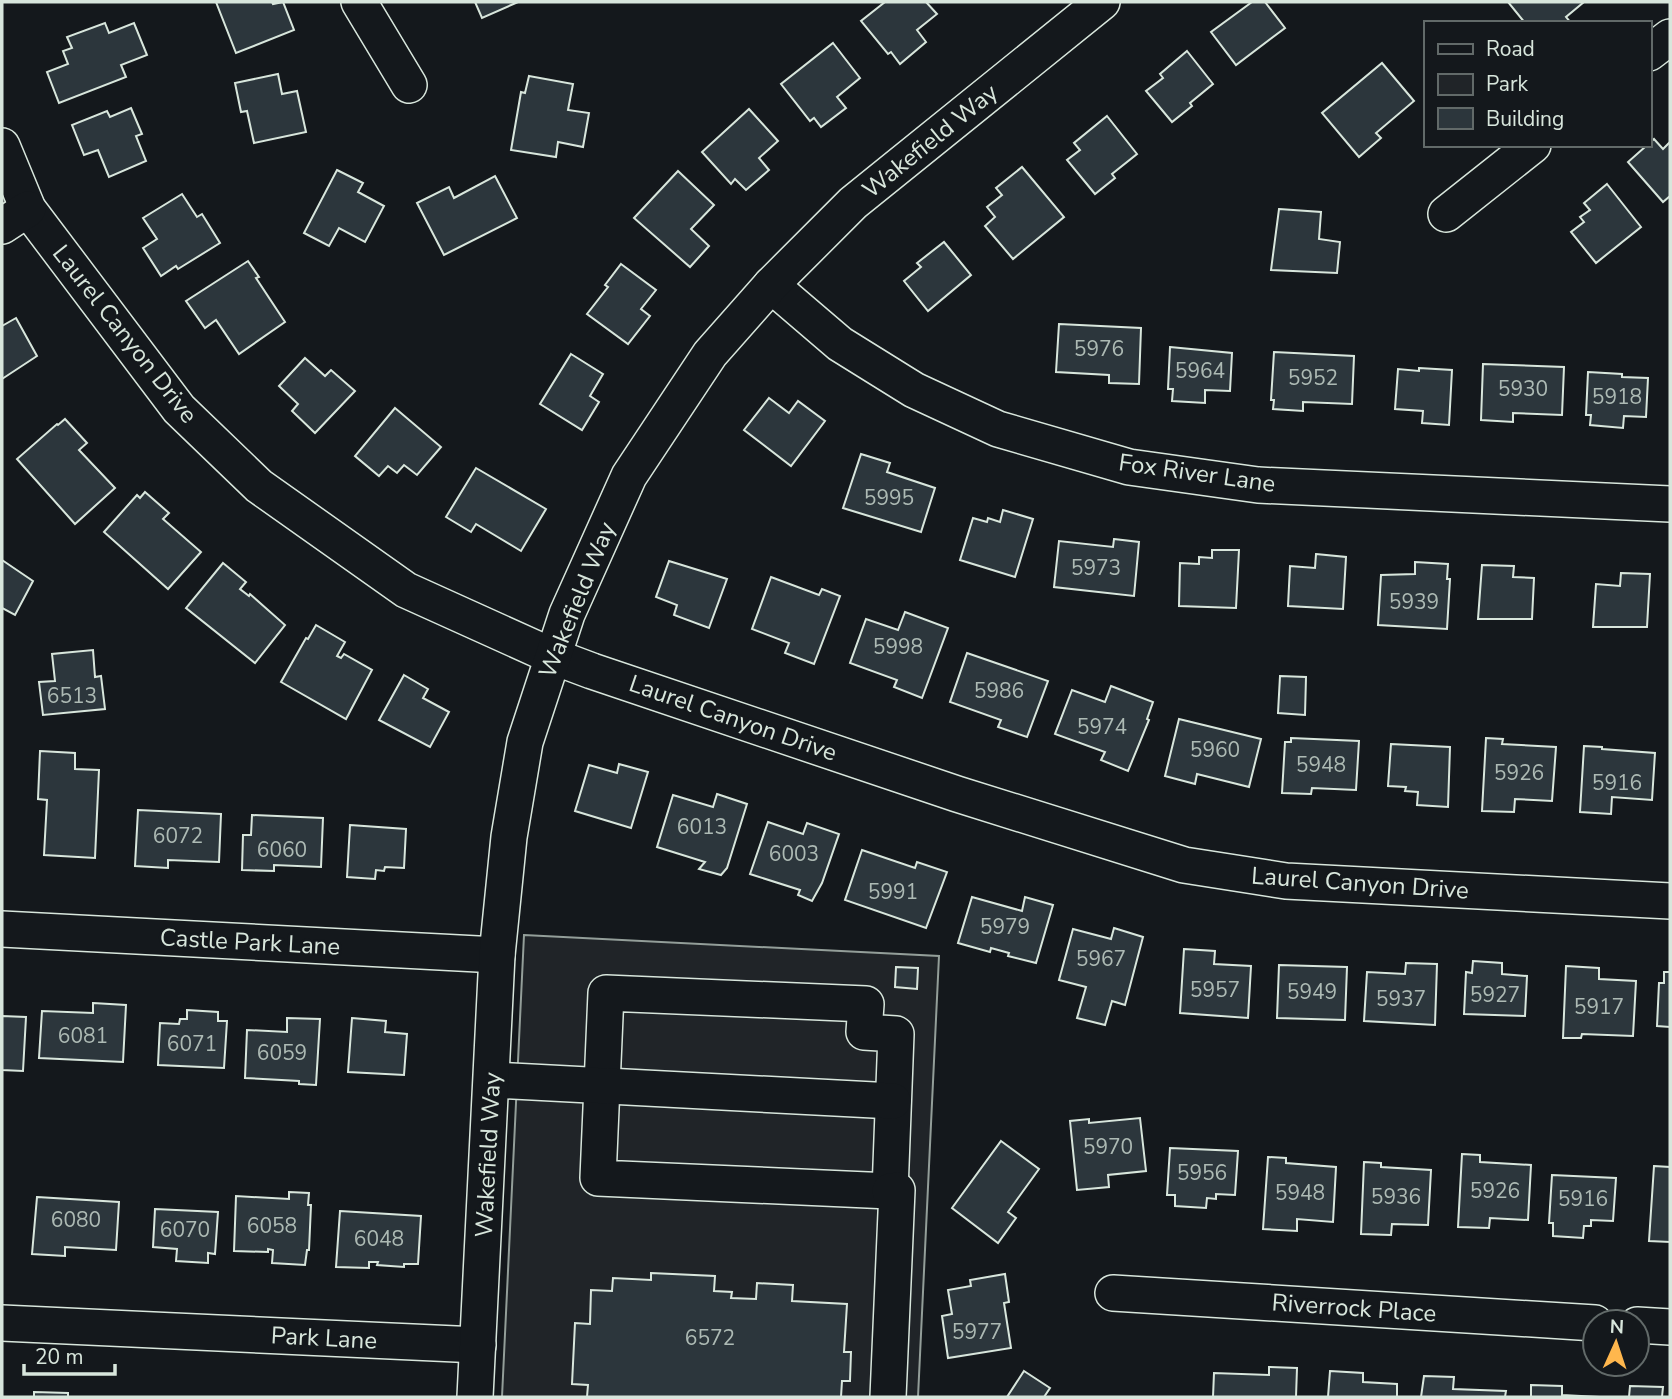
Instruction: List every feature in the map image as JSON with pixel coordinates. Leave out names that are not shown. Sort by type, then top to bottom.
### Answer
[{"type":"street","points":[[359,2],[409,85]]},
{"type":"street","name":"Wakefield Way","points":[[475,1397],[497,955],[502,888],[516,787],[525,742],[567,614],[629,476],[710,354],[771,285],[853,203],[1102,2]]},
{"type":"street","points":[[1651,51],[1670,37]]},
{"type":"street","name":"Laurel Canyon Drive","points":[[2,146],[15,218],[178,409],[259,486],[406,590],[552,656],[957,794],[1184,865],[1286,881],[1670,901]]},
{"type":"street","points":[[1446,214],[1530,147]]},
{"type":"street","name":"Fox River Lane","points":[[771,285],[840,344],[915,390],[998,429],[1129,467],[1258,485],[1670,504]]},
{"type":"street","name":"Castle Park Lane","points":[[2,929],[497,955]]},
{"type":"street","points":[[888,1397],[897,1190],[890,1191],[598,1178],[606,993],[866,1004],[864,1032],[896,1034],[890,1191]]},
{"type":"street","points":[[492,1080],[893,1101]]},
{"type":"street","name":"Riverrock Place","points":[[1113,1293],[1581,1322]]},
{"type":"street","name":"Park Lane","points":[[2,1324],[478,1345]]},
{"type":"street","points":[[1651,1326],[1670,1327]]},
{"type":"green space","points":[[524,935],[939,956],[918,1397],[502,1397]]},
{"type":"building","points":[[216,2],[283,2],[294,30],[236,53]]},
{"type":"building","points":[[475,2],[518,2],[482,18]]},
{"type":"building","points":[[885,2],[926,2],[937,14],[917,30],[926,42],[900,64],[891,52],[888,54],[861,21]]},
{"type":"building","points":[[1252,2],[1265,2],[1285,28],[1236,65],[1211,32]]},
{"type":"building","points":[[1508,2],[1584,2],[1566,17],[1569,21],[1523,21]]},
{"type":"building","points":[[105,23],[109,33],[134,23],[147,55],[121,65],[126,77],[59,103],[47,72],[68,64],[63,51],[72,48],[67,37]]},
{"type":"building","points":[[833,43],[860,78],[837,97],[846,108],[821,127],[814,118],[810,121],[781,84]]},
{"type":"building","points":[[1187,51],[1213,84],[1172,122],[1146,91],[1163,78],[1160,74]]},
{"type":"building","points":[[1382,63],[1414,101],[1376,133],[1381,138],[1359,157],[1322,113]]},
{"type":"building","points":[[278,74],[282,94],[297,91],[306,132],[254,143],[247,111],[241,112],[235,83]]},
{"type":"building","points":[[529,76],[573,84],[568,110],[589,113],[583,147],[558,142],[556,157],[511,150],[521,92],[525,93]]},
{"type":"building","points":[[131,108],[142,134],[136,136],[146,161],[109,177],[98,150],[84,155],[72,125],[107,111],[110,117]]},
{"type":"building","points":[[749,109],[778,141],[759,158],[769,170],[746,190],[735,179],[731,184],[702,152]]},
{"type":"building","points":[[1107,116],[1137,154],[1112,174],[1115,178],[1095,194],[1067,160],[1080,150],[1074,143]]},
{"type":"building","points":[[1654,139],[1663,149],[1670,142],[1670,196],[1663,202],[1628,162],[1645,147],[1651,147]]},
{"type":"building","points":[[1022,167],[1064,217],[1013,259],[985,226],[995,217],[987,207],[1002,195],[996,188]]},
{"type":"building","points":[[337,170],[363,183],[358,192],[384,206],[365,242],[339,228],[329,246],[304,233]]},
{"type":"building","points":[[678,171],[714,205],[691,229],[709,246],[690,267],[634,218]]},
{"type":"building","points":[[495,176],[517,218],[444,255],[417,203],[449,187],[454,198]]},
{"type":"building","points":[[1607,184],[1641,227],[1596,263],[1571,232],[1584,222],[1580,217],[1590,210],[1584,203]]},
{"type":"building","points":[[182,194],[197,217],[202,214],[220,243],[178,269],[176,266],[161,276],[143,248],[157,239],[143,218]]},
{"type":"building","points":[[1279,209],[1321,212],[1319,239],[1340,242],[1337,273],[1271,270]]},
{"type":"building","points":[[944,242],[971,275],[928,311],[904,281],[921,267],[917,263]]},
{"type":"building","points":[[248,261],[285,322],[239,354],[216,320],[205,328],[186,301]]},
{"type":"building","points":[[621,264],[656,290],[641,309],[650,316],[628,344],[587,314],[608,287],[605,285]]},
{"type":"building","points":[[16,318],[37,356],[2,379],[2,326]]},
{"type":"building","points":[[1059,324],[1141,328],[1139,384],[1109,383],[1109,375],[1056,372]]},
{"type":"building","points":[[1170,347],[1232,353],[1230,391],[1205,390],[1205,403],[1172,401],[1173,389],[1168,389]]},
{"type":"building","points":[[1274,352],[1354,356],[1352,404],[1303,402],[1303,411],[1273,409],[1274,400],[1271,400]]},
{"type":"building","points":[[571,354],[603,374],[590,396],[599,402],[582,430],[540,404]]},
{"type":"building","points":[[305,358],[325,376],[331,370],[355,391],[315,433],[292,411],[298,404],[279,386]]},
{"type":"building","points":[[1483,364],[1564,367],[1562,415],[1513,413],[1513,422],[1481,420]]},
{"type":"building","points":[[1419,368],[1452,370],[1449,425],[1422,423],[1423,411],[1395,409],[1398,369],[1419,371]]},
{"type":"building","points":[[1588,372],[1648,378],[1646,417],[1624,416],[1623,428],[1590,425],[1591,415],[1586,415]]},
{"type":"building","points":[[769,398],[789,413],[798,401],[825,421],[791,466],[744,430]]},
{"type":"building","points":[[395,408],[441,447],[417,475],[404,465],[397,473],[388,466],[379,476],[355,456]]},
{"type":"building","points":[[65,419],[87,443],[79,450],[115,488],[75,524],[17,459]]},
{"type":"building","points":[[861,454],[890,463],[887,472],[935,488],[921,532],[843,508]]},
{"type":"building","points":[[476,468],[546,509],[521,551],[476,524],[471,532],[446,517]]},
{"type":"building","points":[[145,492],[169,513],[163,519],[201,552],[168,589],[104,532],[137,495],[140,498]]},
{"type":"building","points":[[1003,510],[1033,519],[1015,577],[960,560],[973,518],[987,522],[988,518],[1000,522]]},
{"type":"building","points":[[1114,539],[1139,542],[1134,596],[1054,587],[1059,541],[1113,547]]},
{"type":"building","points":[[1212,550],[1239,550],[1236,608],[1179,606],[1180,563],[1199,564],[1199,557],[1212,558]]},
{"type":"building","points":[[1316,554],[1346,557],[1343,609],[1288,606],[1290,566],[1315,568]]},
{"type":"building","points":[[2,560],[33,581],[15,615],[2,608]]},
{"type":"building","points":[[669,561],[727,579],[709,628],[674,615],[677,605],[656,597]]},
{"type":"building","points":[[1415,562],[1448,564],[1447,579],[1450,579],[1447,629],[1378,625],[1381,575],[1415,574]]},
{"type":"building","points":[[223,563],[246,582],[240,589],[249,596],[250,594],[285,625],[255,663],[186,608]]},
{"type":"building","points":[[1482,565],[1514,566],[1513,577],[1534,578],[1532,619],[1478,619]]},
{"type":"building","points":[[1621,573],[1650,574],[1647,627],[1593,627],[1596,584],[1620,586]]},
{"type":"building","points":[[771,577],[819,595],[822,589],[840,596],[814,664],[785,653],[789,643],[752,629]]},
{"type":"building","points":[[905,612],[948,628],[922,698],[894,687],[897,680],[850,663],[866,619],[898,630]]},
{"type":"building","points":[[316,625],[345,642],[337,656],[341,658],[344,654],[372,670],[346,719],[281,682]]},
{"type":"building","points":[[93,650],[95,677],[101,676],[105,709],[43,715],[39,682],[55,681],[52,654]]},
{"type":"building","points":[[967,653],[1048,681],[1027,737],[998,727],[1001,720],[950,702]]},
{"type":"building","points":[[404,675],[428,689],[423,698],[449,712],[430,747],[379,720]]},
{"type":"building","points":[[1280,676],[1306,677],[1305,715],[1278,713]]},
{"type":"building","points":[[1111,686],[1153,702],[1147,719],[1149,720],[1128,771],[1101,760],[1105,752],[1055,734],[1072,690],[1105,702]]},
{"type":"building","points":[[1179,719],[1261,739],[1249,787],[1197,774],[1195,784],[1165,776]]},
{"type":"building","points":[[1291,738],[1359,741],[1356,790],[1312,788],[1311,794],[1282,793],[1285,742],[1291,742]]},
{"type":"building","points":[[1486,738],[1503,739],[1502,744],[1556,747],[1552,801],[1515,799],[1514,812],[1482,811]]},
{"type":"building","points":[[1391,744],[1450,747],[1448,807],[1417,805],[1418,792],[1405,791],[1406,787],[1388,786]]},
{"type":"building","points":[[1584,746],[1655,753],[1652,800],[1612,797],[1611,814],[1580,812]]},
{"type":"building","points":[[40,751],[75,753],[75,769],[99,770],[95,858],[44,855],[47,800],[38,799]]},
{"type":"building","points":[[619,764],[648,772],[631,828],[575,811],[589,765],[617,773]]},
{"type":"building","points":[[717,794],[747,804],[727,868],[721,875],[699,869],[705,862],[657,847],[673,795],[713,807]]},
{"type":"building","points":[[138,810],[221,814],[219,862],[168,860],[168,868],[135,866]]},
{"type":"building","points":[[252,815],[323,818],[321,867],[274,865],[274,871],[242,870],[243,835],[251,835]]},
{"type":"building","points":[[768,822],[803,834],[807,823],[839,834],[822,883],[812,901],[798,895],[800,890],[750,874]]},
{"type":"building","points":[[350,825],[406,829],[404,868],[385,867],[384,871],[376,870],[375,879],[347,877]]},
{"type":"building","points":[[862,850],[915,868],[917,862],[947,872],[926,928],[845,900]]},
{"type":"building","points":[[972,897],[1022,911],[1025,897],[1053,905],[1036,963],[1008,956],[1009,953],[991,948],[990,952],[958,943]]},
{"type":"building","points":[[1114,928],[1143,937],[1125,1005],[1112,1001],[1105,1025],[1077,1018],[1086,987],[1059,980],[1073,929],[1111,939]]},
{"type":"building","points":[[1184,949],[1215,951],[1214,964],[1251,966],[1248,1018],[1180,1013]]},
{"type":"building","points":[[1473,961],[1502,963],[1502,974],[1527,976],[1525,1016],[1464,1014],[1466,972],[1472,973]]},
{"type":"building","points":[[1406,963],[1437,964],[1435,1025],[1364,1021],[1367,972],[1405,974]]},
{"type":"building","points":[[1279,965],[1347,967],[1345,1020],[1277,1018]]},
{"type":"building","points":[[1566,966],[1599,968],[1599,979],[1636,981],[1633,1036],[1582,1034],[1581,1038],[1563,1038]]},
{"type":"building","points":[[896,967],[918,968],[917,989],[895,987]]},
{"type":"building","points":[[1664,972],[1670,972],[1670,1027],[1657,1026],[1659,983],[1664,983]]},
{"type":"building","points":[[93,1003],[126,1005],[123,1062],[39,1058],[42,1011],[93,1013]]},
{"type":"building","points":[[187,1010],[218,1012],[218,1021],[227,1021],[224,1068],[158,1065],[160,1023],[179,1024],[180,1019],[187,1019]]},
{"type":"building","points":[[2,1016],[26,1017],[23,1071],[2,1070]]},
{"type":"building","points":[[287,1018],[320,1019],[316,1085],[299,1084],[299,1081],[245,1078],[247,1030],[287,1032]]},
{"type":"building","points":[[352,1018],[386,1021],[385,1032],[407,1034],[404,1075],[348,1072]]},
{"type":"building","points":[[1140,1118],[1146,1171],[1108,1175],[1109,1187],[1077,1190],[1070,1121],[1089,1119],[1089,1123]]},
{"type":"building","points":[[1001,1141],[1039,1169],[1008,1212],[1016,1218],[998,1243],[952,1208]]},
{"type":"building","points":[[1170,1148],[1238,1151],[1235,1195],[1216,1194],[1216,1199],[1207,1198],[1206,1208],[1175,1206],[1175,1195],[1167,1195]]},
{"type":"building","points":[[1462,1154],[1480,1155],[1480,1162],[1531,1165],[1528,1220],[1490,1218],[1489,1228],[1458,1227]]},
{"type":"building","points":[[1268,1157],[1286,1158],[1286,1163],[1336,1167],[1333,1222],[1297,1219],[1297,1231],[1263,1229]]},
{"type":"building","points":[[1364,1162],[1381,1163],[1381,1167],[1431,1170],[1428,1225],[1392,1224],[1391,1235],[1361,1234]]},
{"type":"building","points":[[1654,1166],[1670,1167],[1670,1242],[1649,1241]]},
{"type":"building","points":[[1552,1175],[1616,1178],[1613,1221],[1591,1220],[1591,1226],[1584,1226],[1583,1238],[1553,1236],[1553,1223],[1549,1223]]},
{"type":"building","points":[[289,1192],[309,1193],[309,1250],[305,1265],[272,1263],[273,1250],[268,1249],[268,1252],[234,1251],[236,1196],[289,1199]]},
{"type":"building","points":[[37,1197],[119,1202],[116,1250],[65,1247],[65,1256],[32,1254]]},
{"type":"building","points":[[155,1209],[218,1212],[215,1254],[208,1253],[208,1263],[176,1261],[177,1249],[153,1247]]},
{"type":"building","points":[[340,1211],[421,1216],[418,1264],[404,1264],[404,1267],[369,1262],[369,1268],[336,1267]]},
{"type":"building","points":[[651,1273],[715,1276],[714,1291],[732,1292],[731,1298],[756,1299],[757,1283],[793,1285],[792,1301],[847,1304],[844,1352],[851,1352],[850,1381],[842,1381],[841,1397],[587,1397],[588,1385],[572,1384],[575,1323],[590,1324],[591,1290],[612,1291],[613,1278],[651,1280]]},
{"type":"building","points":[[1005,1274],[1009,1302],[1004,1303],[1011,1348],[948,1358],[942,1316],[952,1314],[948,1290],[971,1286],[970,1280]]},
{"type":"building","points":[[1269,1367],[1297,1368],[1296,1397],[1213,1397],[1214,1373],[1269,1375]]},
{"type":"building","points":[[1024,1371],[1050,1388],[1044,1397],[1007,1397]]},
{"type":"building","points":[[1330,1371],[1363,1373],[1363,1382],[1397,1384],[1397,1397],[1328,1397]]},
{"type":"building","points":[[1424,1376],[1454,1377],[1453,1389],[1506,1391],[1505,1397],[1421,1397]]},
{"type":"building","points":[[1531,1385],[1562,1386],[1562,1395],[1600,1397],[1531,1397]]},
{"type":"building","points":[[1630,1386],[1663,1387],[1662,1397],[1629,1397]]},
{"type":"building","points":[[34,1392],[68,1393],[68,1397],[34,1397]]}]
